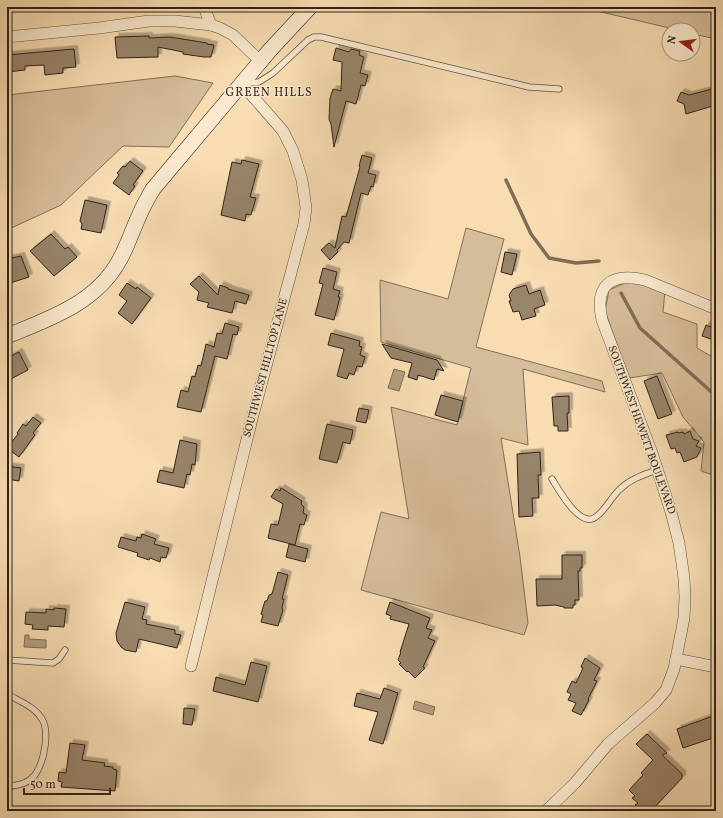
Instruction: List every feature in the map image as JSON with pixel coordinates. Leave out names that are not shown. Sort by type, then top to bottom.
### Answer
[{"type":"main road","points":[[7,336],[76,305],[104,282],[119,261],[139,214],[153,189],[260,61],[310,7]]},
{"type":"street","points":[[204,7],[211,25]]},
{"type":"street","points":[[7,37],[99,28],[149,21],[175,21],[211,25],[220,28],[233,35],[260,61]]},
{"type":"street","name":"SOUTHWEST HILLTOP LANE","points":[[191,666],[252,419],[304,224],[306,208],[302,180],[293,151],[282,131],[242,84]]},
{"type":"street","name":"SOUTHWEST HEWETT BOULEVARD","points":[[546,811],[575,783],[608,744],[636,721],[661,696],[670,682],[684,618],[684,578],[679,542],[657,470],[602,320],[599,305],[602,290],[618,278],[635,277],[716,309]]},
{"type":"street","points":[[676,658],[716,668]]},
{"type":"lane","points":[[242,84],[259,82],[273,74],[308,40],[314,37],[321,37],[529,87],[559,90]]},
{"type":"lane","points":[[552,479],[564,498],[578,514],[584,518],[590,519],[596,518],[618,490],[628,482],[657,470]]},
{"type":"lane","points":[[7,660],[53,664],[65,650]]},
{"type":"lane","points":[[7,694],[35,711],[43,720],[47,731],[42,761],[35,775],[24,783],[7,786]]},
{"type":"shaded area","points":[[580,7],[716,7],[716,39],[701,36],[701,22],[661,22],[661,26]]},
{"type":"shaded area","points":[[175,76],[213,83],[169,147],[123,146],[61,205],[7,230],[7,95]]},
{"type":"shaded area","points":[[466,228],[504,239],[476,347],[602,381],[605,392],[523,369],[528,445],[501,438],[520,557],[528,623],[524,635],[361,590],[381,512],[409,519],[391,407],[457,425],[471,368],[381,342],[380,280],[448,299]]},
{"type":"shaded area","points":[[632,280],[665,291],[663,312],[697,324],[697,348],[716,359],[716,476],[701,471],[704,442],[683,417],[662,373],[629,378],[605,311],[609,290]]},
{"type":"shaded area","points":[[394,369],[405,372],[399,391],[388,388]]},
{"type":"shaded area","points":[[25,635],[29,635],[29,639],[46,640],[46,648],[24,647]]},
{"type":"shaded area","points":[[415,701],[435,707],[433,715],[413,709]]},
{"type":"building","points":[[149,36],[149,38],[170,37],[214,45],[211,57],[183,54],[183,52],[158,47],[158,57],[117,58],[115,37]]},
{"type":"building","points":[[336,48],[349,52],[351,49],[360,51],[359,55],[364,57],[360,73],[368,75],[365,86],[361,85],[356,104],[346,101],[334,147],[329,119],[330,98],[333,89],[341,91],[342,62],[333,60]]},
{"type":"building","points":[[74,49],[76,67],[63,68],[63,73],[45,75],[44,65],[25,66],[25,70],[7,72],[7,55]]},
{"type":"building","points":[[716,88],[716,105],[686,114],[684,104],[677,101],[681,92],[689,95]]},
{"type":"building","points":[[362,155],[372,158],[368,173],[376,175],[373,187],[371,186],[368,195],[361,193],[349,243],[344,242],[337,250],[338,252],[330,260],[321,250],[329,243],[335,248],[342,216],[346,217]]},
{"type":"building","points":[[242,160],[259,164],[250,197],[256,198],[251,215],[246,214],[245,221],[221,215],[232,162],[241,164]]},
{"type":"building","points":[[130,161],[143,171],[133,185],[135,186],[129,195],[113,183],[119,175],[117,173]]},
{"type":"building","points":[[85,200],[107,205],[101,233],[81,229],[82,224],[80,221]]},
{"type":"building","points":[[51,234],[65,249],[68,247],[77,257],[54,276],[30,251]]},
{"type":"building","points":[[505,252],[517,254],[512,275],[501,272]]},
{"type":"building","points":[[21,256],[29,277],[7,284],[7,259]]},
{"type":"building","points":[[323,268],[337,272],[333,289],[340,291],[338,297],[340,297],[334,320],[315,315],[323,284],[319,283]]},
{"type":"building","points":[[199,276],[218,295],[220,285],[249,295],[246,304],[235,301],[232,313],[207,307],[209,303],[197,300],[199,292],[190,284]]},
{"type":"building","points":[[127,283],[136,289],[137,287],[151,298],[132,324],[118,313],[127,301],[119,295]]},
{"type":"building","points":[[526,285],[529,294],[540,290],[545,305],[534,309],[536,316],[522,320],[519,311],[513,312],[509,301],[511,301],[509,295],[513,289]]},
{"type":"building","points":[[225,323],[239,327],[237,335],[233,334],[227,359],[215,356],[201,412],[177,407],[181,390],[188,392],[192,376],[195,377],[198,365],[201,366],[206,344],[214,347],[217,333],[222,334]]},
{"type":"building","points":[[706,325],[716,329],[716,341],[702,336]]},
{"type":"building","points":[[331,333],[360,341],[359,346],[362,347],[360,355],[365,357],[362,367],[357,366],[354,375],[349,373],[347,379],[337,376],[344,349],[328,345]]},
{"type":"building","points":[[382,344],[437,360],[444,371],[437,369],[434,380],[418,375],[417,380],[408,377],[412,363],[391,358]]},
{"type":"building","points":[[19,352],[28,370],[7,381],[7,358]]},
{"type":"building","points":[[657,376],[672,414],[658,419],[644,381]]},
{"type":"building","points":[[441,395],[463,401],[458,422],[435,415]]},
{"type":"building","points":[[569,396],[569,413],[567,413],[568,431],[558,431],[558,426],[554,426],[552,397]]},
{"type":"building","points":[[359,408],[369,410],[366,423],[356,421]]},
{"type":"building","points":[[33,417],[41,423],[33,433],[35,435],[19,457],[7,448],[18,434],[17,433],[23,424],[26,426]]},
{"type":"building","points":[[327,424],[353,430],[350,444],[343,442],[337,463],[319,459]]},
{"type":"building","points":[[690,431],[693,439],[699,441],[696,446],[701,448],[697,457],[684,462],[680,452],[677,453],[675,448],[671,449],[666,435],[678,432],[683,432],[684,434]]},
{"type":"building","points":[[180,440],[197,444],[195,465],[192,464],[190,475],[187,474],[184,488],[157,482],[160,470],[173,473]]},
{"type":"building","points":[[540,452],[541,475],[538,475],[539,498],[532,498],[533,516],[519,517],[517,454]]},
{"type":"building","points":[[7,466],[21,468],[19,481],[7,479]]},
{"type":"building","points":[[281,488],[302,501],[301,504],[304,507],[303,513],[307,515],[304,525],[300,524],[295,545],[268,538],[271,524],[278,525],[283,504],[271,497],[276,489],[280,491]]},
{"type":"building","points":[[142,534],[156,539],[154,544],[169,548],[166,558],[161,557],[160,562],[150,558],[149,560],[137,556],[138,553],[118,547],[121,537],[136,541],[137,537],[141,538]]},
{"type":"building","points":[[289,544],[308,549],[305,562],[286,557]]},
{"type":"building","points":[[562,555],[582,555],[582,568],[578,571],[579,600],[575,600],[575,605],[573,605],[573,608],[564,608],[555,605],[537,606],[536,579],[562,579]]},
{"type":"building","points":[[278,572],[288,575],[282,599],[284,599],[283,610],[278,626],[261,622],[263,615],[261,614],[265,601],[267,601],[269,595],[272,594]]},
{"type":"building","points":[[125,602],[145,607],[142,619],[147,620],[146,624],[175,630],[175,634],[181,635],[177,648],[139,639],[136,652],[125,650],[121,647],[117,641],[116,633]]},
{"type":"building","points":[[390,602],[430,618],[426,628],[432,630],[428,638],[435,641],[423,667],[425,668],[415,678],[399,664],[401,663],[398,660],[409,624],[390,619],[391,616],[386,614]]},
{"type":"building","points":[[54,608],[66,609],[64,627],[48,626],[48,630],[32,629],[33,625],[25,624],[26,612],[46,613],[46,609],[54,610]]},
{"type":"building","points":[[585,658],[600,668],[594,680],[597,681],[581,715],[572,711],[576,703],[568,700],[571,694],[567,692],[572,681],[576,683],[583,668],[581,667]]},
{"type":"building","points":[[251,662],[267,666],[258,702],[213,691],[216,677],[245,685]]},
{"type":"building","points":[[384,688],[398,693],[383,744],[369,740],[378,712],[354,706],[357,693],[380,699]]},
{"type":"building","points":[[184,708],[195,709],[192,725],[183,724]]},
{"type":"building","points":[[716,715],[716,737],[683,748],[677,729]]},
{"type":"building","points":[[647,734],[667,753],[662,755],[682,774],[682,778],[651,811],[642,811],[635,805],[638,803],[632,798],[635,796],[629,790],[643,775],[641,773],[653,760],[636,744]]},
{"type":"building","points":[[70,743],[85,745],[82,760],[105,763],[104,766],[113,767],[113,769],[117,770],[115,791],[61,787],[62,782],[58,781],[59,772],[66,773]]},
{"type":"waterway","points":[[506,180],[531,234],[549,258],[576,263],[599,261]]},
{"type":"waterway","points":[[621,293],[640,328],[716,396]]},
{"type":"district","name":"GREEN HILLS","points":[[269,93]]}]
